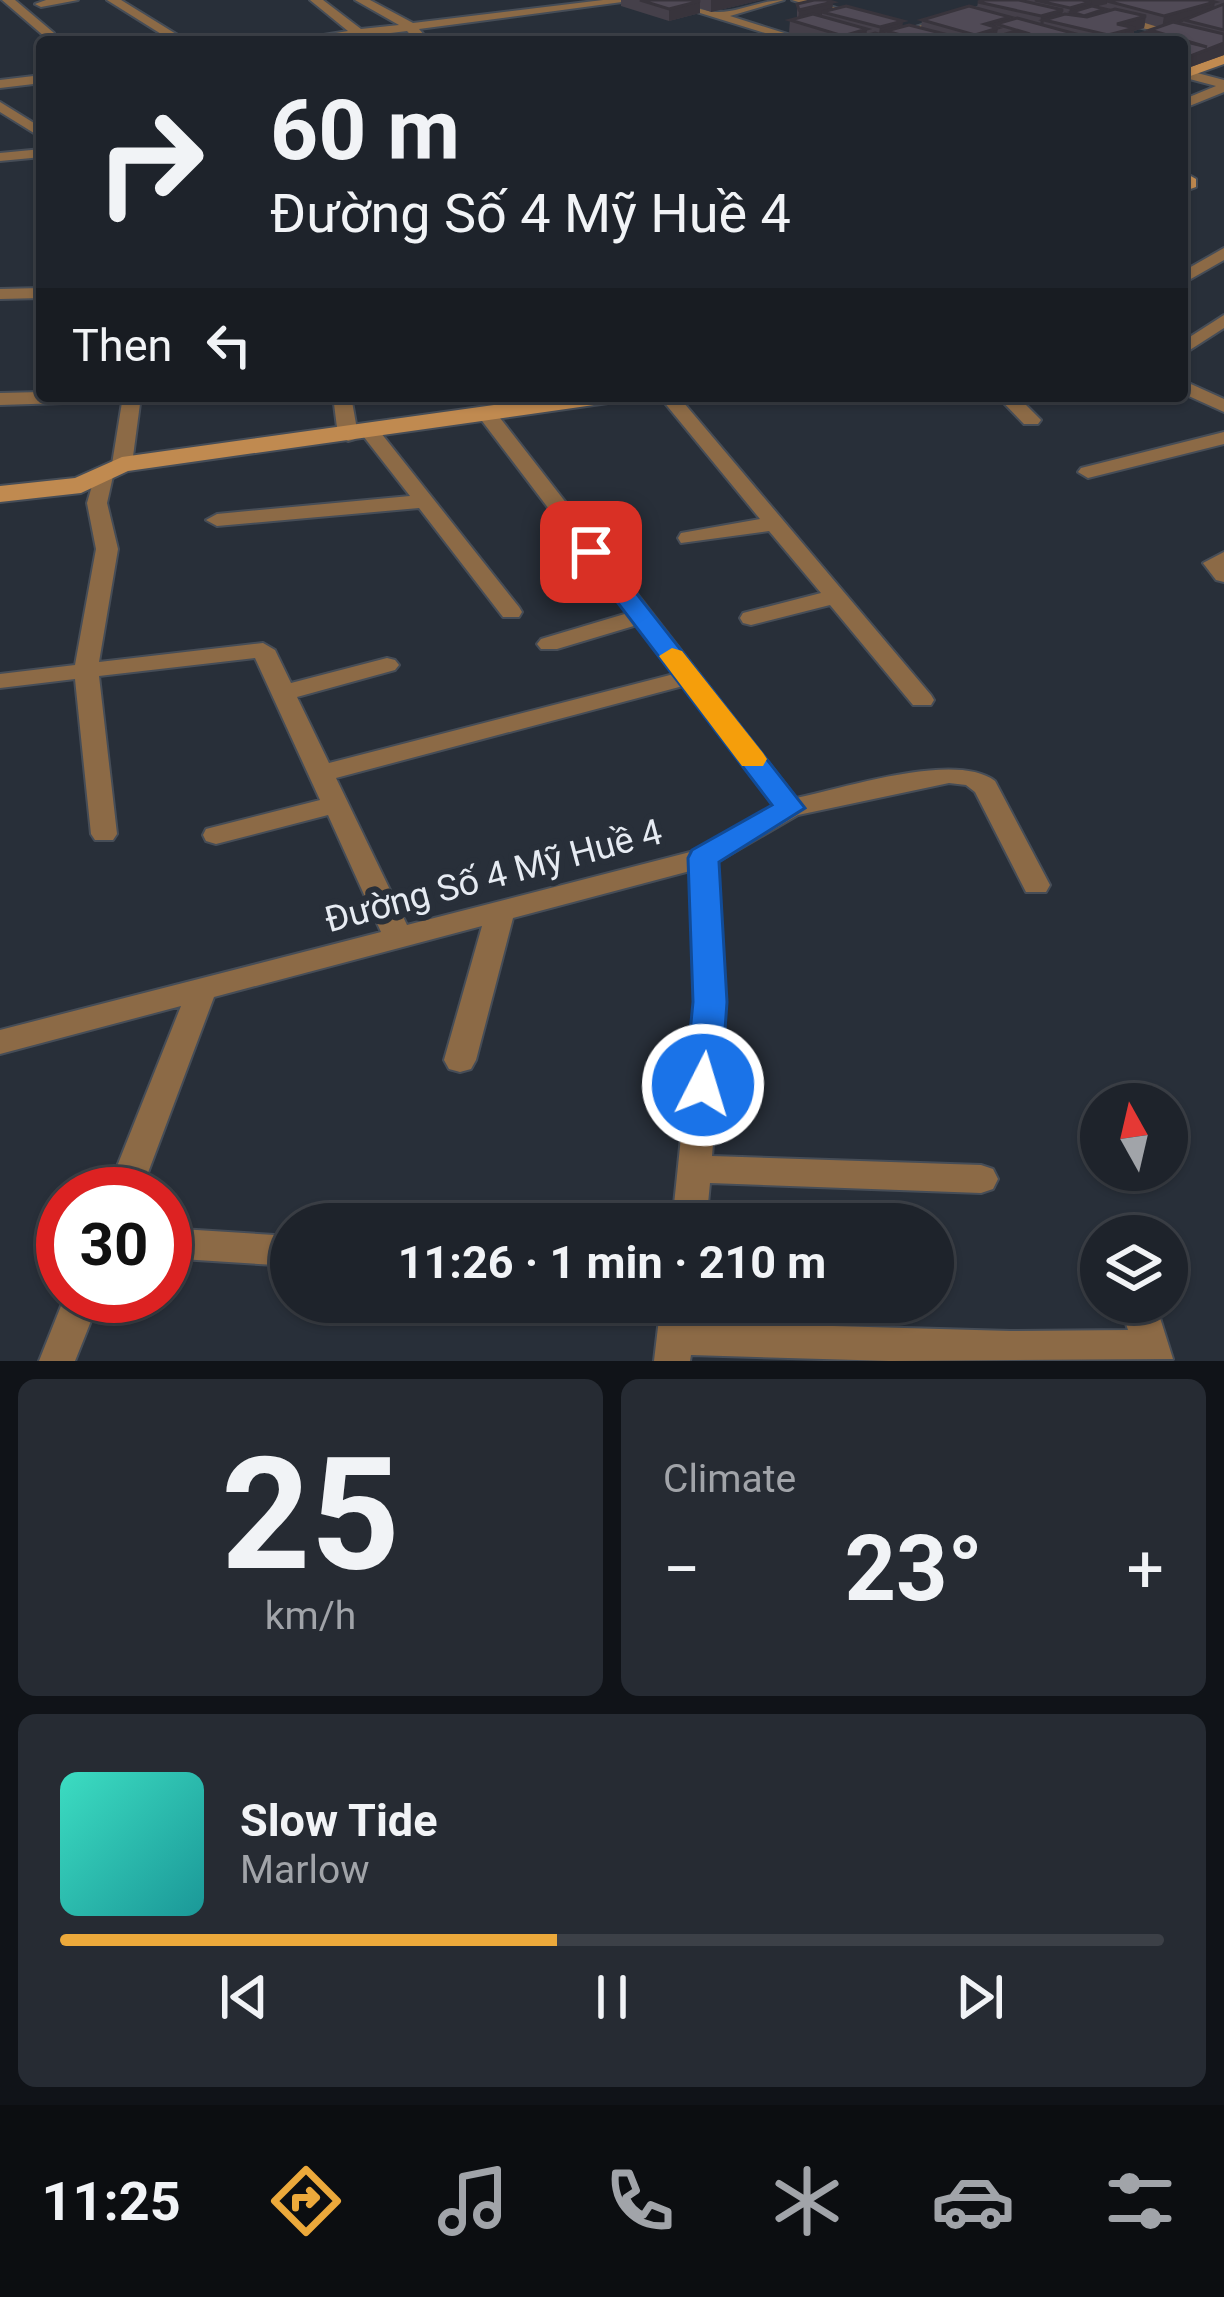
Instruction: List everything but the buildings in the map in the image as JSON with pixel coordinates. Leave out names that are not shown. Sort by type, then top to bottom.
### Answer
[{"type":"street","points":[[8,0],[48,33]]},
{"type":"street","points":[[41,4],[72,0]]},
{"type":"street","points":[[113,0],[174,36]]},
{"type":"street","points":[[316,0],[356,31]]},
{"type":"street","points":[[361,0],[407,24],[418,36]]},
{"type":"street","points":[[502,0],[516,12]]},
{"type":"street","points":[[324,36],[631,0]]},
{"type":"street","points":[[664,0],[785,36]]},
{"type":"street","points":[[717,16],[778,0]]},
{"type":"street","points":[[797,0],[926,36]]},
{"type":"street","points":[[893,36],[1015,0]]},
{"type":"street","points":[[1115,6],[1096,13],[1185,36]]},
{"type":"street","points":[[753,36],[842,12]]},
{"type":"street","points":[[971,14],[993,20]]},
{"type":"street","points":[[1146,36],[1182,24]]},
{"type":"street","points":[[1188,37],[1224,46]]},
{"type":"street","points":[[1188,72],[1224,59]]},
{"type":"street","points":[[1188,75],[1224,86]]},
{"type":"street","points":[[0,84],[36,80]]},
{"type":"street","points":[[1188,102],[1224,86]]},
{"type":"street","points":[[0,106],[36,130]]},
{"type":"street","points":[[0,157],[36,154]]},
{"type":"street","points":[[1188,275],[1224,254]]},
{"type":"street","points":[[0,295],[36,292]]},
{"type":"street","points":[[1188,346],[1224,320]]},
{"type":"street","points":[[1188,389],[1224,406]]},
{"type":"street","points":[[0,399],[36,398]]},
{"type":"street","points":[[104,834],[86,668],[107,550],[97,503],[112,470],[130,402]]},
{"type":"street","points":[[346,402],[359,433],[424,501],[511,612]]},
{"type":"street","points":[[0,494],[81,484],[112,470],[561,402]]},
{"type":"street","points":[[673,402],[922,700]]},
{"type":"street","points":[[1012,402],[1031,420]]},
{"type":"street","points":[[486,413],[790,808]]},
{"type":"street","points":[[1088,472],[1224,438]]},
{"type":"street","points":[[217,520],[424,501]]},
{"type":"street","points":[[689,538],[776,523]]},
{"type":"street","points":[[1224,559],[1214,563],[1224,575]]},
{"type":"street","points":[[751,618],[838,596]]},
{"type":"street","points":[[549,644],[641,616]]},
{"type":"street","points":[[0,681],[263,650],[398,937]]},
{"type":"street","points":[[283,693],[387,665]]},
{"type":"street","points":[[320,774],[688,677]]},
{"type":"street","name":"Đường Số 4 Mỹ Huề 4","points":[[0,1042],[703,858],[790,808],[933,777],[973,777],[986,788],[1036,885]]},
{"type":"street","points":[[215,836],[334,805]]},
{"type":"street","points":[[692,1203],[710,1002],[703,858]]},
{"type":"street","points":[[460,1060],[501,910]]},
{"type":"street","points":[[133,1167],[203,988]]},
{"type":"street","points":[[696,1168],[982,1179]]},
{"type":"street","points":[[192,1245],[270,1250]]},
{"type":"street","points":[[57,1361],[72,1323]]},
{"type":"street","points":[[675,1334],[1154,1353],[1144,1323]]},
{"type":"slow traffic","points":[[672,656],[753,759]]},
{"type":"route","points":[[591,552],[790,808],[703,858],[710,1002],[703,1085]]}]
